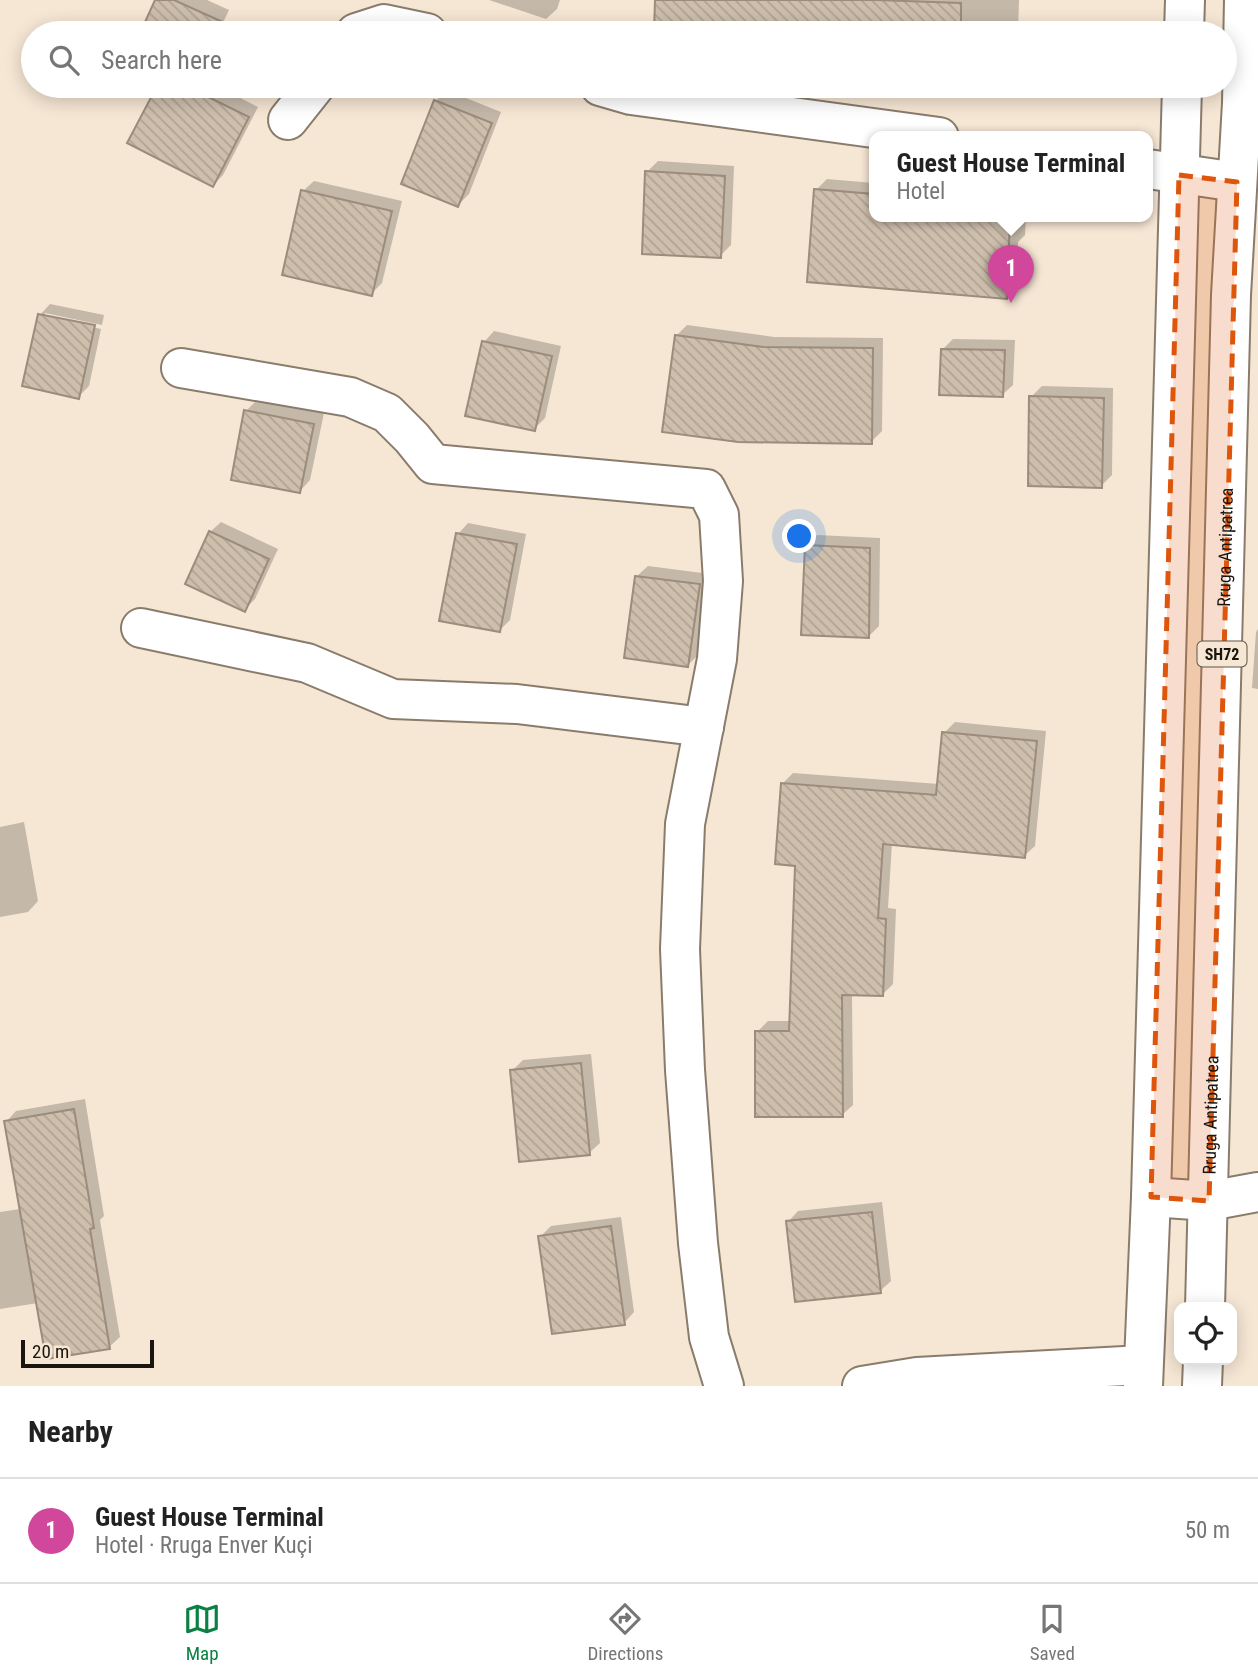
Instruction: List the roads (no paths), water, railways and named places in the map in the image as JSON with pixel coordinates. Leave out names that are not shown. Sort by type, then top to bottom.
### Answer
[{"type":"street","points":[[1184,21],[1185,0]]},
{"type":"street","name":"Rruga Antipatrea","points":[[1205,1302],[1231,295],[1244,0]]},
{"type":"street","points":[[288,120],[305,98]]},
{"type":"street","points":[[653,98],[895,131]]},
{"type":"street","points":[[862,1386],[917,1377],[1143,1376],[1151,1197],[1165,700],[1163,172],[1179,98]]},
{"type":"street","points":[[1163,172],[1237,182]]},
{"type":"street","points":[[181,368],[350,397],[387,412],[433,464],[706,489],[719,515],[723,581],[717,659],[685,824],[680,949],[685,1070],[698,1243],[709,1337],[724,1386]]},
{"type":"street","points":[[141,628],[307,663],[393,699],[517,704],[704,727]]},
{"type":"street","points":[[1165,700],[1221,702]]},
{"type":"street","points":[[1151,1197],[1209,1201],[1258,1192]]},
{"type":"street","points":[[1202,1386],[1203,1365]]},
{"type":"place","name":"Guest House Terminal","points":[[1011,303]]}]
